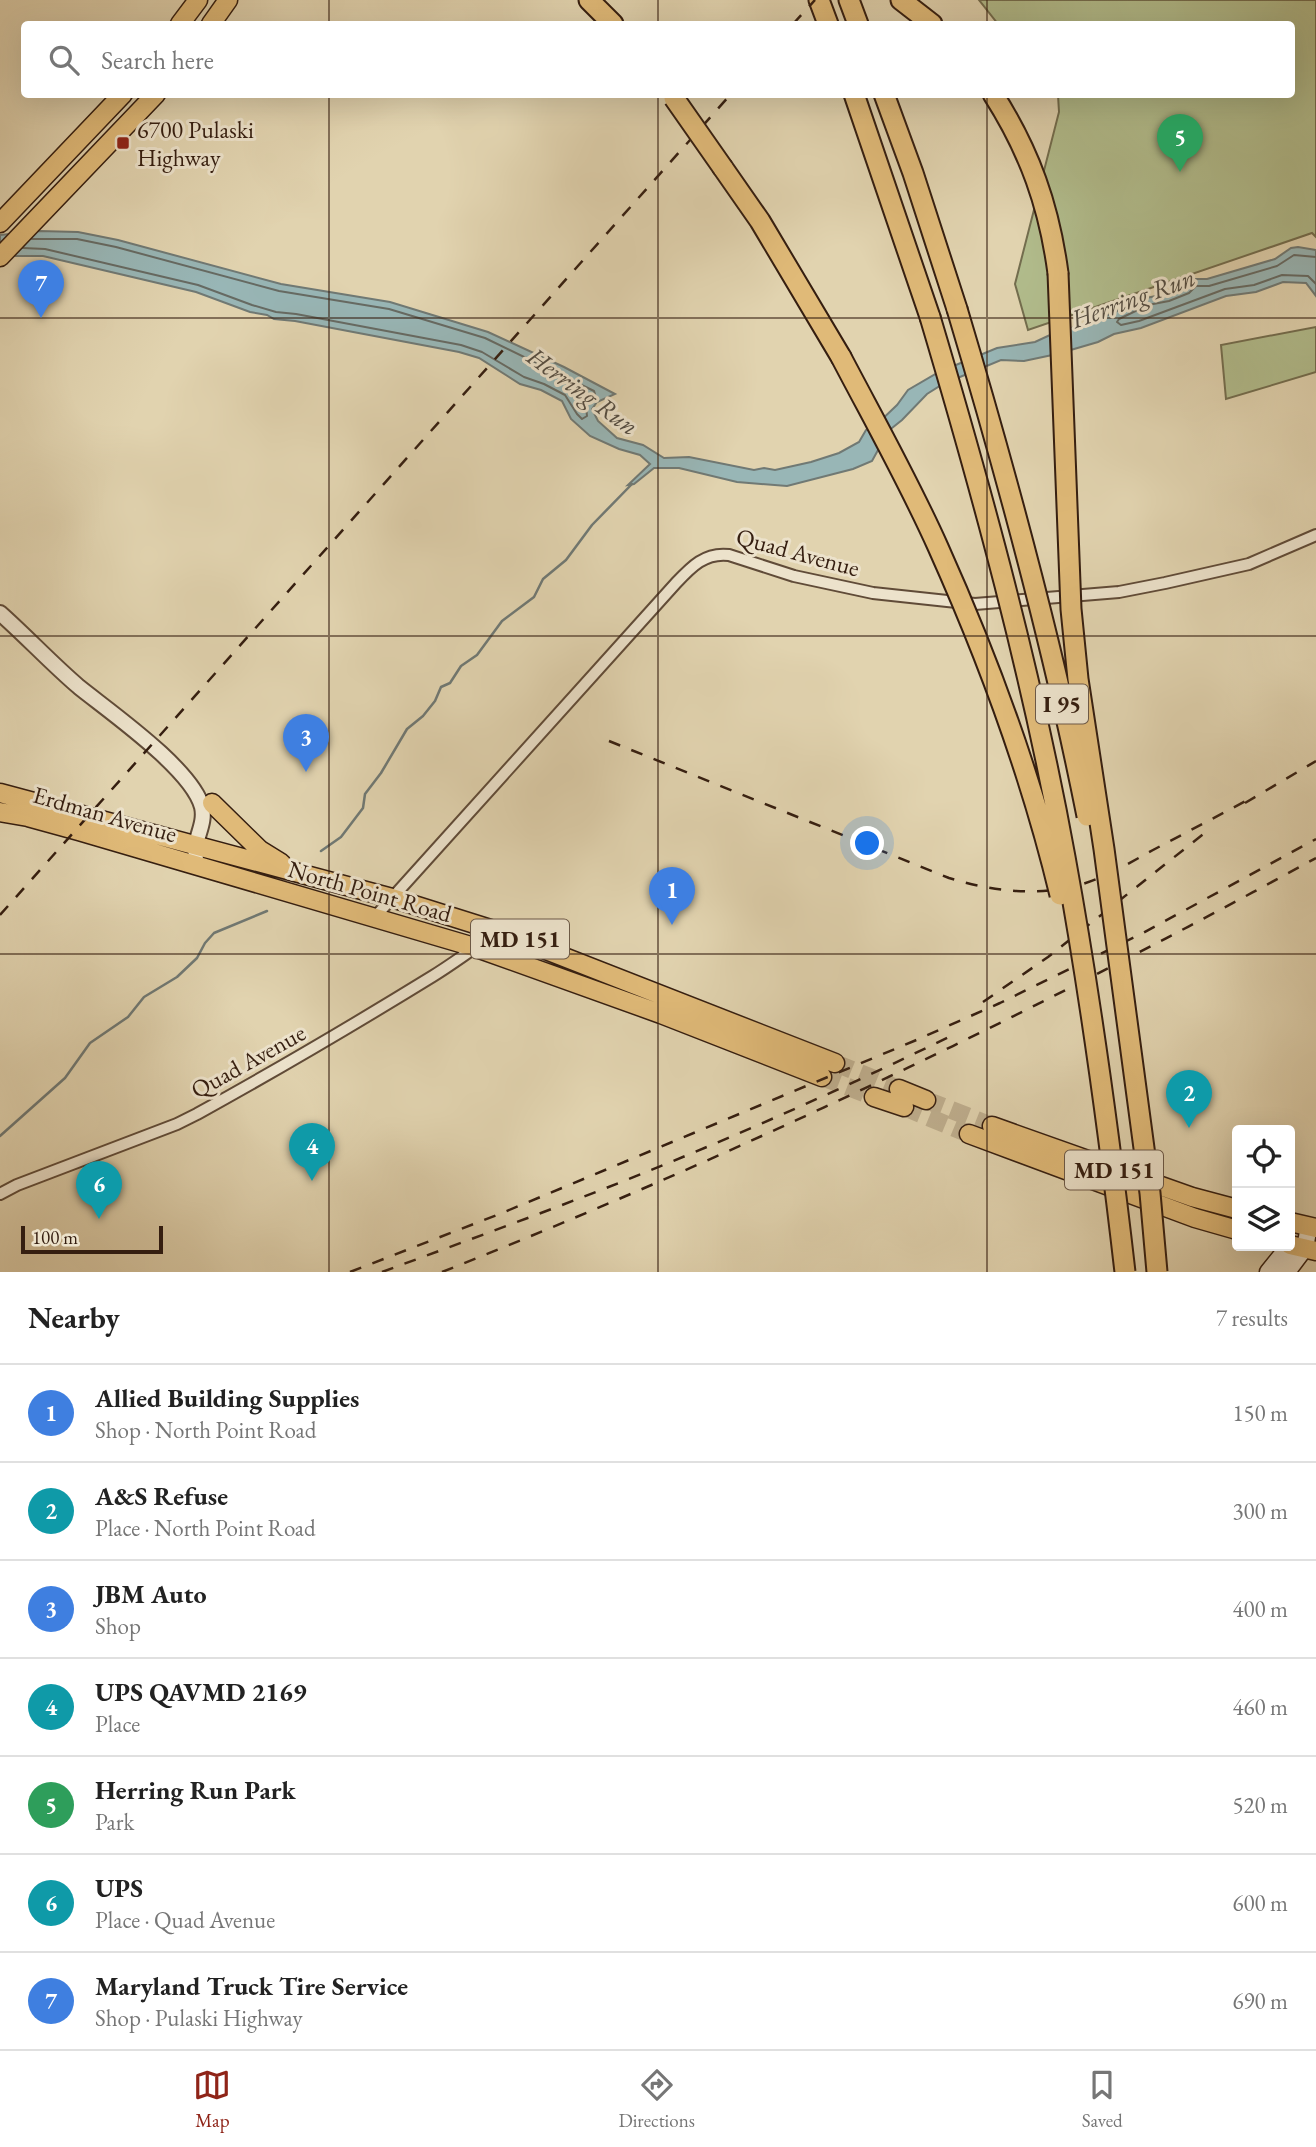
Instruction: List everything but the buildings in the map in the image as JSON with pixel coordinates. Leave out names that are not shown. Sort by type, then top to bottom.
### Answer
[{"type":"highway","points":[[589,0],[610,21]]},
{"type":"highway","points":[[819,0],[827,21]]},
{"type":"highway","points":[[849,0],[857,21]]},
{"type":"highway","points":[[901,0],[928,21]]},
{"type":"highway","points":[[674,98],[788,267],[841,357],[922,513],[972,628],[1028,784],[1052,861],[1094,1039]]},
{"type":"highway","name":"I 95","points":[[856,98],[930,317],[990,525],[1028,683],[1066,858],[1094,1039],[1125,1272]]},
{"type":"highway","name":"I 95","points":[[885,98],[957,309],[1017,519],[1070,736],[1094,852],[1138,1107],[1157,1272]]},
{"type":"highway","points":[[996,98],[1037,178],[1049,221],[1058,273],[1072,621],[1138,1107]]},
{"type":"main road","points":[[182,21],[198,0]]},
{"type":"main road","points":[[213,21],[228,0]]},
{"type":"main road","points":[[0,223],[119,98]]},
{"type":"main road","points":[[32,218],[152,98]]},
{"type":"main road","points":[[0,257],[32,218],[51,184],[53,178],[50,171]]},
{"type":"main road","name":"Erdman Avenue","points":[[0,793],[195,846]]},
{"type":"main road","points":[[212,803],[260,850],[279,863],[306,875]]},
{"type":"main road","name":"Erdman Avenue","points":[[0,812],[28,817],[196,865]]},
{"type":"main road","name":"North Point Road","points":[[195,846],[392,898],[500,932],[613,976],[822,1077]]},
{"type":"main road","name":"North Point Road","points":[[196,865],[474,947],[605,994],[691,1016],[835,1063]]},
{"type":"main road","points":[[605,994],[613,976]]},
{"type":"main road","points":[[900,1090],[926,1100]]},
{"type":"main road","points":[[874,1097],[904,1107]]},
{"type":"main road","name":"MD 151","points":[[992,1126],[1158,1195],[1195,1219],[1232,1229]]},
{"type":"main road","name":"MD 151","points":[[969,1134],[1158,1195],[1192,1197],[1232,1208]]},
{"type":"main road","points":[[1295,1222],[1314,1224]]},
{"type":"main road","points":[[1287,1272],[1298,1247],[1314,1224]]},
{"type":"main road","points":[[1268,1272],[1298,1247]]},
{"type":"street","name":"Quad Avenue","points":[[375,917],[676,583],[692,567],[708,557],[729,555],[794,576],[873,593],[975,604],[1119,592],[1165,583],[1249,564],[1316,535]]},
{"type":"street","points":[[0,613],[78,686],[163,755],[189,784],[212,803]]},
{"type":"street","points":[[189,784],[202,807],[202,821],[195,846],[196,865]]},
{"type":"street","name":"Quad Avenue","points":[[0,1194],[197,1114],[341,1033],[500,932]]},
{"type":"green space","points":[[979,0],[1316,0],[1316,237],[1312,233],[1028,330],[1015,284],[1059,112],[1058,98],[1295,98],[1295,21],[996,21]]},
{"type":"green space","points":[[1316,327],[1316,372],[1226,399],[1221,345]]},
{"type":"water","name":"Herring Run","points":[[39,231],[78,232],[118,240],[281,284],[390,302],[488,332],[615,394],[597,402],[592,409],[598,421],[617,438],[643,445],[664,458],[689,457],[754,470],[775,470],[839,453],[859,442],[866,430],[874,427],[908,390],[939,372],[997,348],[1035,342],[1097,320],[1146,298],[1166,294],[1186,286],[1193,279],[1207,279],[1275,259],[1291,248],[1316,250],[1316,296],[1306,283],[1283,282],[1256,292],[1226,296],[1141,328],[1114,334],[1098,342],[1057,354],[1024,361],[1001,360],[943,384],[927,394],[882,436],[872,461],[853,469],[787,486],[737,482],[679,468],[654,468],[634,484],[628,485],[650,464],[640,455],[590,436],[571,419],[562,401],[541,390],[520,384],[479,358],[459,352],[274,319],[196,292],[43,256],[0,256],[0,235]]},
{"type":"waterway","points":[[321,851],[341,837],[363,808],[365,794],[407,729],[423,716],[435,701],[441,687],[450,683],[461,666],[477,655],[502,621],[534,597],[543,579],[566,560],[592,525],[632,484]]},
{"type":"waterway","points":[[0,1136],[65,1078],[90,1043],[128,1017],[144,997],[177,977],[197,958],[214,933],[267,911]]},
{"type":"tunnel","points":[[835,1063],[899,1089]]},
{"type":"tunnel","points":[[822,1077],[874,1097]]},
{"type":"tunnel","points":[[926,1100],[992,1126]]},
{"type":"tunnel","points":[[904,1107],[969,1134]]},
{"type":"railway","points":[[796,21],[815,0]]},
{"type":"railway","points":[[0,915],[727,98]]},
{"type":"railway","points":[[609,741],[949,878],[1004,890],[1046,891],[1072,887],[1096,879],[1253,797]]},
{"type":"railway","points":[[1245,803],[1316,761]]},
{"type":"railway","points":[[983,1002],[1048,957],[1211,828]]},
{"type":"railway","points":[[350,1272],[502,1213],[1000,1003],[1143,933],[1316,839]]},
{"type":"railway","points":[[442,1272],[776,1130],[994,1026],[1316,858]]},
{"type":"railway","points":[[382,1272],[690,1154],[953,1035]]},
{"type":"place","name":"6700 Pulaski Highway","points":[[123,143]]},
{"type":"place","name":"Herring Run Park","points":[[1180,172]]},
{"type":"place","name":"Maryland Truck Tire Service","points":[[41,318]]},
{"type":"place","name":"JBM Auto","points":[[306,772]]},
{"type":"place","name":"Allied Building Supplies","points":[[672,925]]},
{"type":"place","name":"A&S Refuse","points":[[1189,1128]]},
{"type":"place","name":"UPS QAVMD 2169","points":[[312,1181]]},
{"type":"place","name":"UPS","points":[[99,1219]]}]
